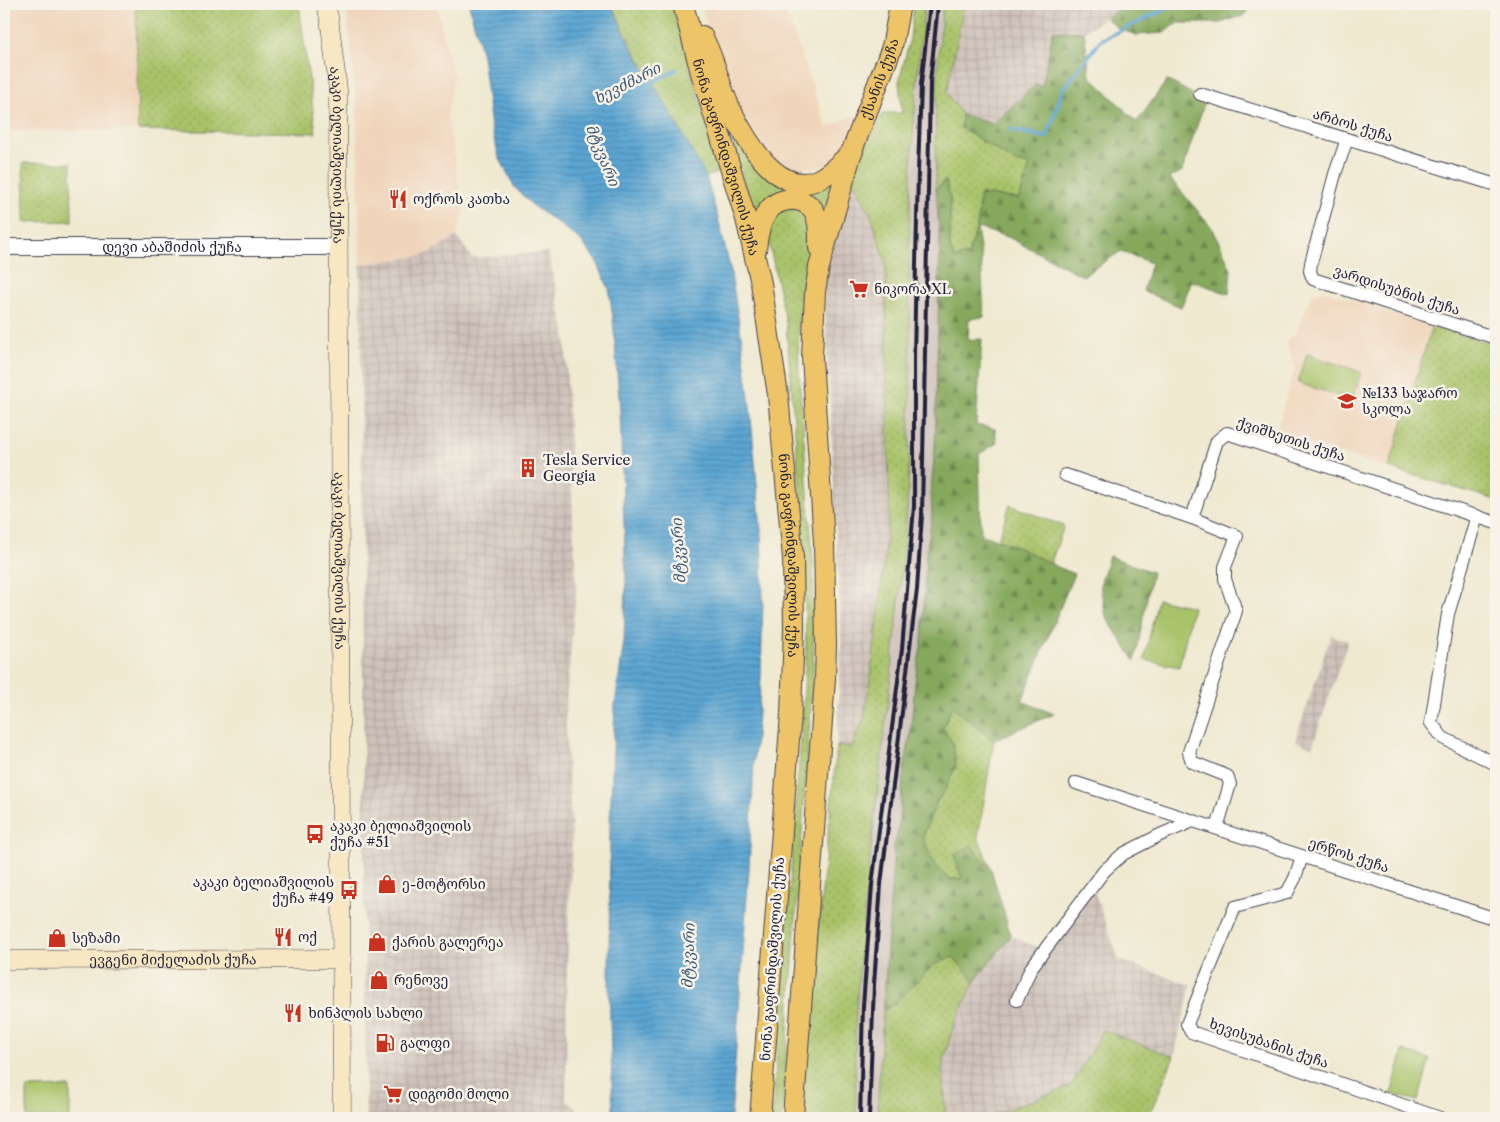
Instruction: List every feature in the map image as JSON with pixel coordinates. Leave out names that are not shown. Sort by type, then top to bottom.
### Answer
[{"type":"main road","name":"აკაკი ბელიაშვილის ქუჩა","points":[[325,4],[329,17],[338,90],[342,1118]]},
{"type":"main road","points":[[683,4],[704,39],[731,110],[769,168],[791,181],[810,182],[831,171],[853,151]]},
{"type":"main road","name":"ნონა გაფრინდაშვილის ქუჩა","points":[[683,4],[701,73],[727,156],[755,257],[767,316],[778,395],[793,558],[794,606],[791,714],[760,1118]]},
{"type":"main road","name":"ქსანის ქუჩა","points":[[853,151],[892,47],[900,4]]},
{"type":"main road","points":[[818,267],[853,151]]},
{"type":"main road","points":[[755,257],[760,227],[768,211],[775,203],[785,200],[802,201],[815,211],[818,220],[818,267],[813,314],[812,357],[824,542],[825,688],[793,1118]]},
{"type":"main road","name":"ევგენი მიქელაძის ქუჩა","points":[[4,960],[342,959]]},
{"type":"street","name":"არბოს ქუჩა","points":[[1200,94],[1496,185]]},
{"type":"street","name":"ვარდისუბნის ქუჩა","points":[[1347,139],[1335,174],[1310,271],[1313,279],[1496,338]]},
{"type":"street","name":"დევი აბაშიძის ქუჩა","points":[[4,247],[338,248]]},
{"type":"street","name":"ქვიშხეთის ქუჩა","points":[[1192,518],[1217,441],[1227,433],[1496,523]]},
{"type":"street","points":[[1065,475],[1192,518],[1236,536],[1225,567],[1226,579],[1236,611],[1188,752],[1192,762],[1227,776],[1230,784],[1217,828]]},
{"type":"street","points":[[1477,516],[1448,614],[1431,723],[1443,738],[1496,764]]},
{"type":"street","name":"ერწოს ქუჩა","points":[[1076,783],[1496,919]]},
{"type":"street","points":[[1017,1000],[1031,968],[1104,871],[1123,854],[1193,820]]},
{"type":"street","name":"ხევისუბანის ქუჩა","points":[[1302,856],[1295,878],[1287,893],[1235,906],[1187,1024],[1191,1032],[1440,1118]]},
{"type":"shaded area","points":[[4,4],[136,4],[138,130],[4,131]]},
{"type":"shaded area","points":[[346,4],[436,4],[454,76],[447,115],[464,212],[457,236],[425,255],[360,265],[357,111]]},
{"type":"shaded area","points":[[701,4],[783,4],[827,128],[855,115],[850,135],[836,161],[820,167],[789,169],[779,163],[764,148],[729,93]]},
{"type":"shaded area","points":[[925,4],[943,4],[937,51],[934,146],[940,245],[935,447],[931,491],[932,517],[926,556],[922,642],[916,674],[898,831],[894,847],[877,1118],[856,1118],[856,1014],[870,853],[894,646],[907,509],[911,419],[911,178],[915,95]]},
{"type":"shaded area","points":[[964,4],[1126,4],[1084,32],[1053,31],[1042,87],[1036,84],[993,124],[962,115],[947,94]]},
{"type":"shaded area","points":[[851,175],[872,218],[886,264],[889,513],[879,611],[865,715],[852,747],[837,746],[841,639],[824,279]]},
{"type":"shaded area","points":[[457,236],[472,258],[548,252],[565,331],[576,589],[565,714],[572,836],[567,969],[566,1099],[579,1112],[578,1118],[366,1118],[360,265],[425,255]]},
{"type":"shaded area","name":"№133 საჯარო სკოლა","points":[[1324,291],[1432,326],[1389,468],[1275,434],[1295,368],[1286,341],[1296,334],[1312,294]]},
{"type":"shaded area","points":[[1331,635],[1348,641],[1312,747],[1295,741]]},
{"type":"shaded area","points":[[1085,885],[1094,891],[1119,960],[1191,985],[1174,1057],[1103,1030],[1071,1086],[985,1118],[946,1118],[942,1068],[953,1027],[975,981],[1011,936],[1039,948]]},
{"type":"green space","points":[[91,4],[299,4],[316,133],[138,130],[136,5]]},
{"type":"green space","points":[[611,4],[672,4],[720,172],[706,177]]},
{"type":"green space","points":[[914,4],[925,4],[911,177],[910,426],[907,509],[896,635],[861,949],[855,1025],[856,1118],[802,1118],[809,1016],[837,746],[852,747],[865,715],[879,611],[889,513],[886,264],[872,218],[851,175],[883,113],[902,113],[899,82],[910,38]]},
{"type":"green space","points":[[943,4],[964,4],[947,93],[962,115],[961,128],[1015,162],[1030,165],[1019,199],[980,194],[977,228],[968,254],[955,259],[950,247],[950,199],[945,180],[936,189],[936,96]]},
{"type":"green space","points":[[1126,4],[1253,4],[1243,16],[1220,23],[1178,23],[1163,33],[1136,35],[1119,29],[1106,18]]},
{"type":"green space","points":[[1053,31],[1084,32],[1090,76],[1137,122],[1167,80],[1205,101],[1182,171],[1170,178],[1213,229],[1231,269],[1229,294],[1192,281],[1181,307],[1143,291],[1151,263],[1121,251],[1083,276],[1008,237],[977,228],[980,194],[1019,199],[1030,165],[1015,162],[961,128],[962,115],[993,124],[1036,84],[1042,87]]},
{"type":"green space","points":[[724,113],[769,176],[835,175],[826,211],[819,203],[754,217]]},
{"type":"green space","points":[[23,163],[71,163],[72,221],[24,222]]},
{"type":"green space","points":[[946,180],[950,199],[950,247],[955,259],[968,254],[977,228],[981,256],[984,317],[969,319],[968,340],[982,339],[976,425],[995,429],[997,443],[979,454],[981,535],[1005,542],[1074,574],[1022,701],[1054,714],[994,740],[952,707],[943,728],[953,743],[956,766],[946,788],[936,803],[923,837],[931,859],[948,879],[962,879],[954,855],[971,846],[991,869],[1011,936],[975,981],[953,957],[934,965],[896,1003],[883,1011],[894,847],[898,831],[916,674],[922,642],[926,556],[932,517],[931,491],[935,447],[940,245],[936,189]]},
{"type":"green space","points":[[793,208],[806,213],[812,233],[798,330],[799,372],[813,563],[813,674],[782,1118],[772,1118],[806,652],[804,543],[786,323],[767,234],[777,212]]},
{"type":"green space","points":[[1432,326],[1496,345],[1496,500],[1389,468]]},
{"type":"green space","points":[[1307,354],[1361,372],[1352,400],[1298,383]]},
{"type":"green space","points":[[1010,505],[1064,526],[1050,565],[998,539]]},
{"type":"green space","points":[[1109,556],[1152,572],[1135,661],[1106,617],[1100,585]]},
{"type":"green space","points":[[1158,599],[1193,607],[1179,667],[1144,660]]},
{"type":"green space","points":[[952,706],[994,740],[978,837],[991,869],[971,846],[962,879],[948,879],[931,859],[923,837],[936,803],[946,788],[953,743],[943,728]]},
{"type":"green space","points":[[953,957],[975,981],[953,1027],[942,1068],[946,1118],[877,1118],[883,1011],[896,1003],[934,965]]},
{"type":"green space","points":[[1103,1030],[1174,1057],[1148,1118],[985,1118],[1071,1086]]},
{"type":"green space","points":[[1403,1051],[1430,1059],[1418,1101],[1391,1094]]},
{"type":"green space","points":[[70,1087],[70,1118],[27,1118],[27,1088]]},
{"type":"water","name":"მტკვარი","points":[[469,4],[611,4],[630,45],[706,177],[730,268],[750,406],[761,529],[763,600],[761,678],[731,1118],[613,1118],[609,985],[610,823],[615,705],[624,641],[626,582],[620,411],[613,318],[609,289],[597,262],[580,240],[534,207],[515,188],[499,157],[491,127],[482,56]]},
{"type":"waterway","name":"ხევძმარი","points":[[1011,130],[1047,137],[1063,89],[1101,40],[1176,4]]},
{"type":"waterway","name":"ხევძმარი","points":[[649,84],[676,70]]},
{"type":"railway","points":[[860,1118],[863,1006],[872,885],[902,649],[914,507],[914,356],[918,172],[921,85],[930,4]]},
{"type":"railway","points":[[869,1118],[874,984],[881,884],[917,589],[922,514],[930,83],[938,4]]},
{"type":"place","name":"ოქროს კათხა","points":[[398,199]]},
{"type":"place","name":"ნიკორა XL","points":[[859,289]]},
{"type":"place","name":"№133 საჯარო სკოლა","points":[[1347,401]]},
{"type":"place","name":"Tesla Service Georgia","points":[[528,468]]},
{"type":"place","name":"აკაკი ბელიაშვილის ქუჩა #51","points":[[315,834]]},
{"type":"place","name":"ე-მოტორსი","points":[[387,884]]},
{"type":"place","name":"აკაკი ბელიაშვილის ქუჩა #49","points":[[349,890]]},
{"type":"place","name":"ოქ","points":[[283,937]]},
{"type":"place","name":"სეზამი","points":[[57,938]]},
{"type":"place","name":"ქარის გალერეა","points":[[377,942]]},
{"type":"place","name":"რენოვე","points":[[379,980]]},
{"type":"place","name":"ხინპლის სახლი","points":[[293,1013]]},
{"type":"place","name":"გალფი","points":[[385,1043]]},
{"type":"place","name":"დიგომი მოლი","points":[[393,1094]]}]
